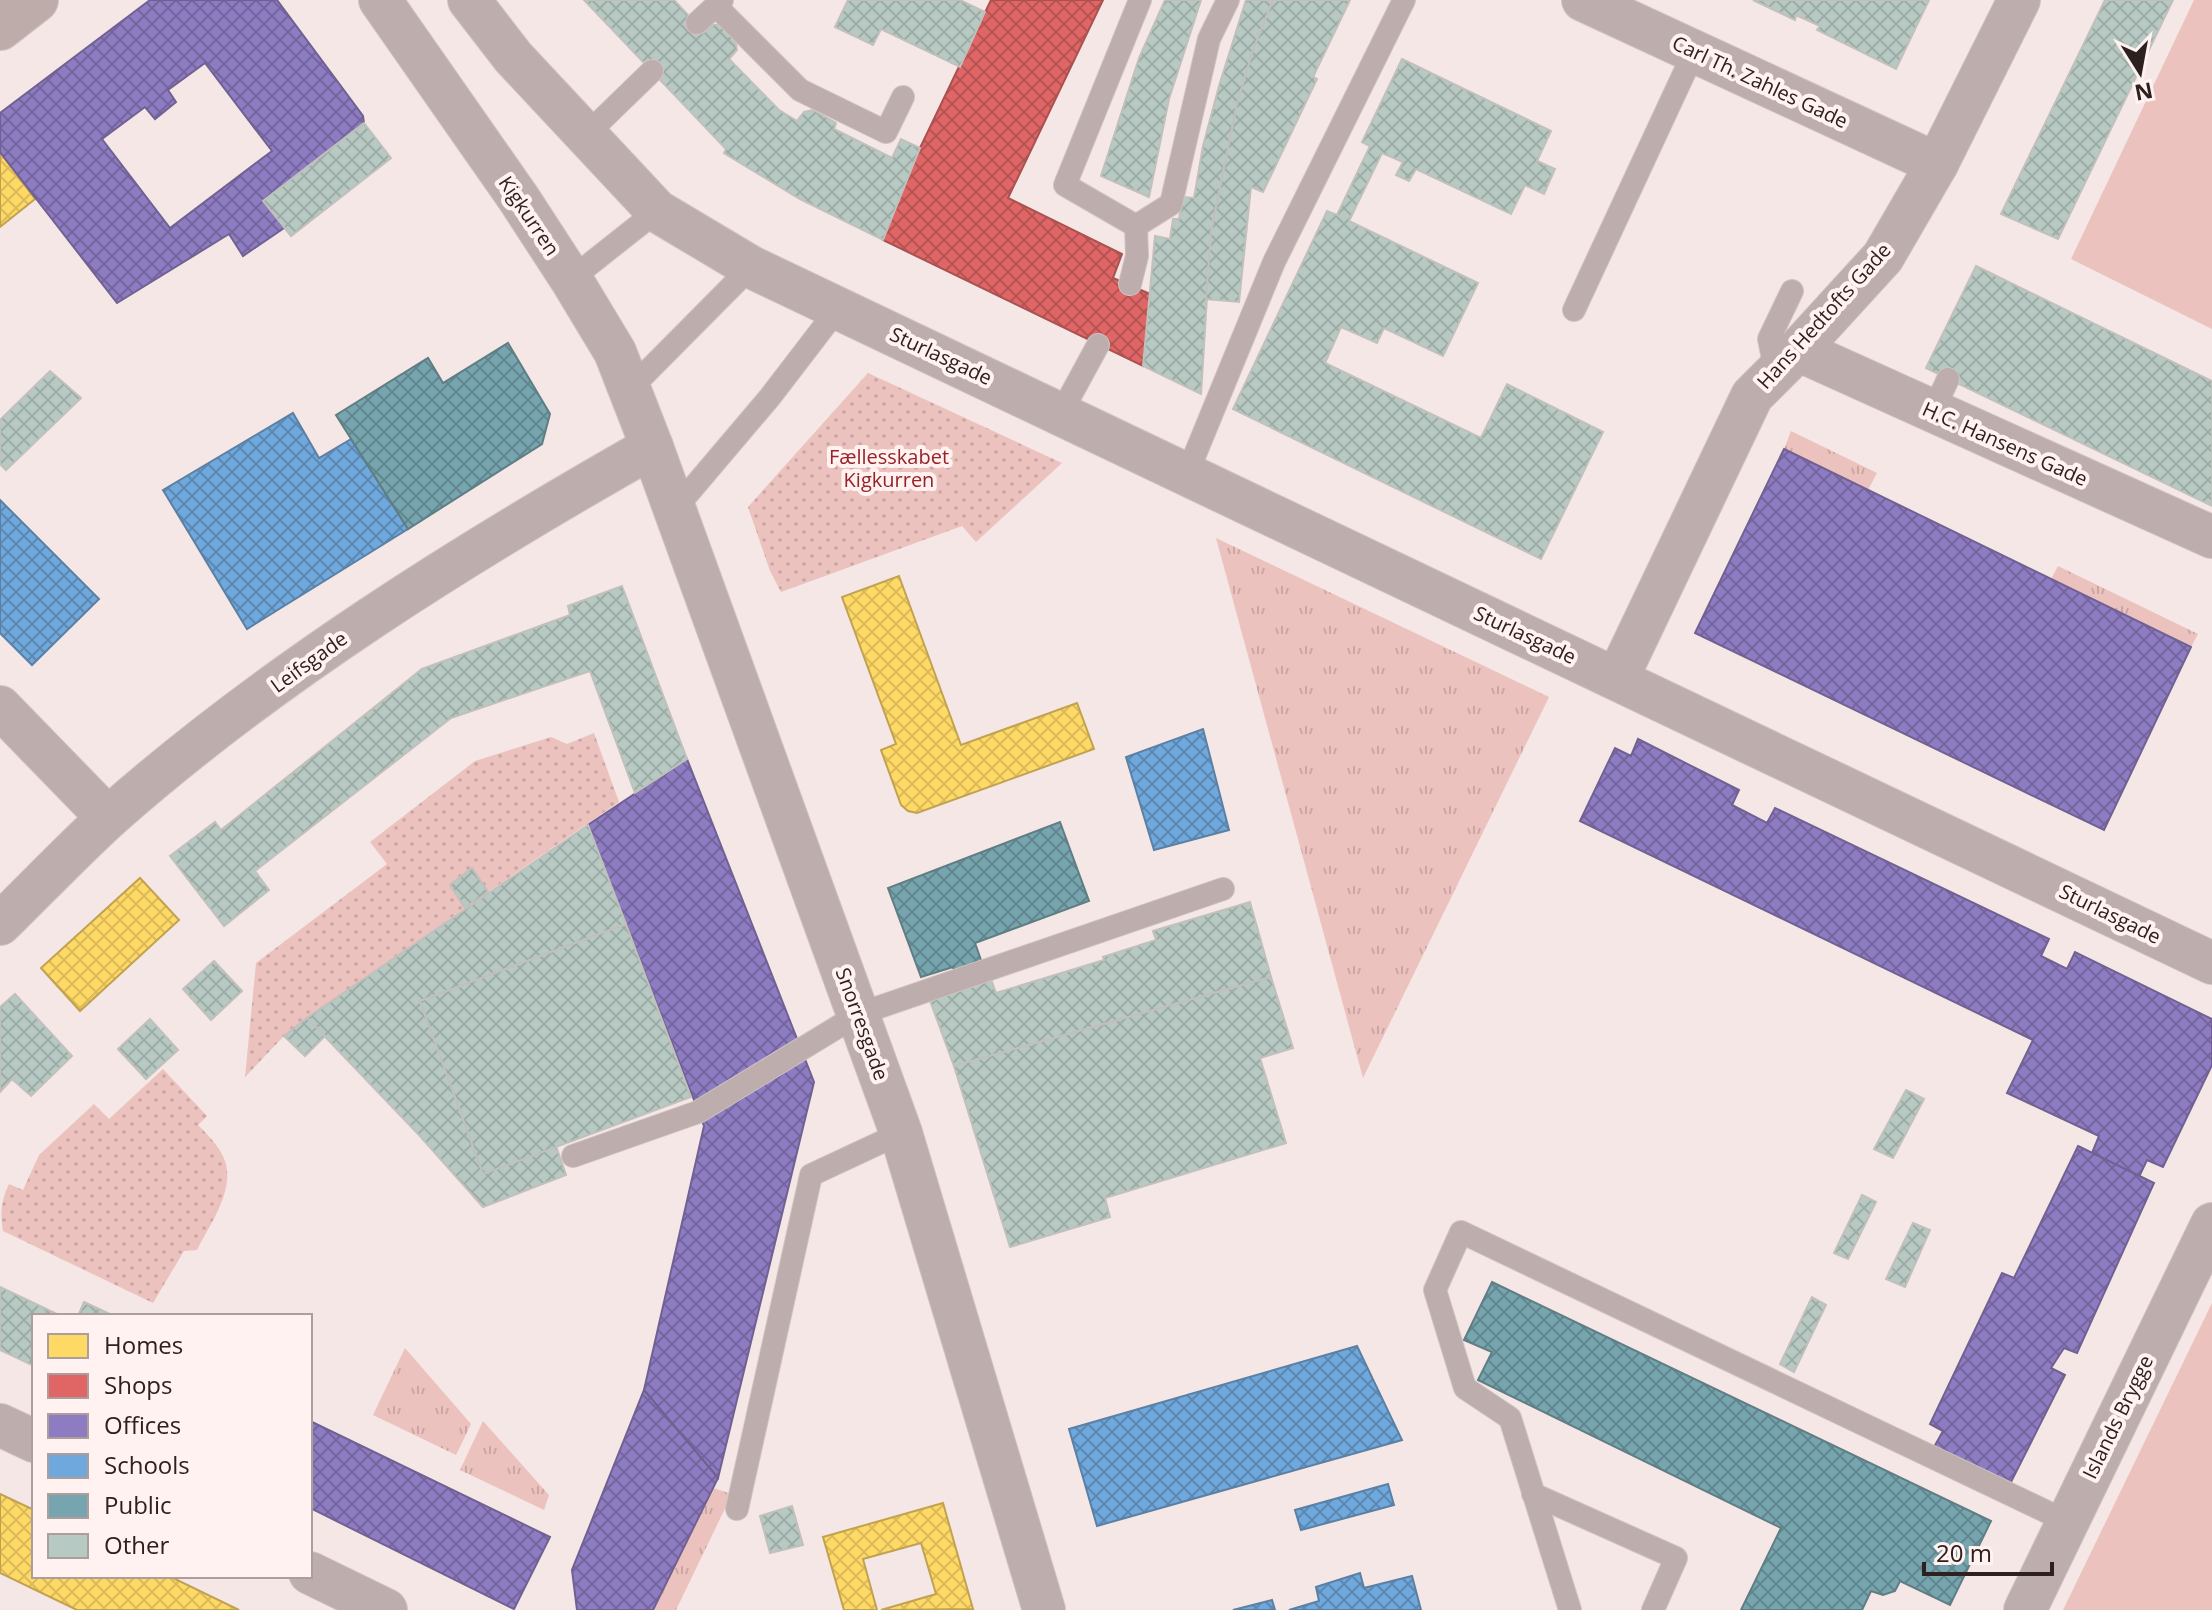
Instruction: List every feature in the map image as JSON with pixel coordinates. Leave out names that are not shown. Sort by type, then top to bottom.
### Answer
[{"type":"street","points":[[0,28],[36,0]]},
{"type":"street","name":"Kigkurren","points":[[380,0],[571,279],[615,352],[652,447]]},
{"type":"street","points":[[469,0],[513,57],[657,211],[751,267],[839,307]]},
{"type":"street","name":"Carl Th. Zahles Gade","points":[[1583,0],[1937,164]]},
{"type":"street","name":"Hans Hedtofts Gade","points":[[1617,679],[1752,396],[1883,257],[1937,164],[2019,0]]},
{"type":"street","name":"Sturlasgade","points":[[839,307],[2212,963]]},
{"type":"street","name":"H.C. Hansens Gade","points":[[1787,362],[1941,395],[2212,537]]},
{"type":"street","name":"Snorresgade","points":[[652,447],[901,1133],[1044,1610]]},
{"type":"street","name":"Leifsgade","points":[[0,924],[108,818],[229,720],[363,623],[652,447]]},
{"type":"street","points":[[0,707],[108,818]]},
{"type":"street","name":"Islands Brygge","points":[[2025,1610],[2212,1224]]},
{"type":"street","points":[[0,1425],[32,1440]]},
{"type":"street","points":[[312,1574],[386,1610]]},
{"type":"lane","points":[[1136,226],[1065,185],[1140,0]]},
{"type":"lane","points":[[1136,226],[1171,204],[1209,39],[1228,0]]},
{"type":"lane","points":[[1187,474],[1274,262],[1404,0]]},
{"type":"lane","points":[[697,23],[719,3],[800,90],[886,132],[903,97]]},
{"type":"lane","points":[[1574,310],[1694,52]]},
{"type":"lane","points":[[585,136],[652,71]]},
{"type":"lane","points":[[571,279],[657,211]]},
{"type":"lane","points":[[1130,284],[1137,256],[1136,226]]},
{"type":"lane","points":[[630,389],[751,267]]},
{"type":"lane","points":[[1787,362],[1769,339],[1792,291]]},
{"type":"lane","points":[[675,509],[770,397],[839,307]]},
{"type":"lane","points":[[1061,413],[1098,345]]},
{"type":"lane","points":[[573,1156],[698,1112],[859,1014],[1223,889]]},
{"type":"lane","points":[[737,1509],[811,1175],[901,1133]]},
{"type":"lane","points":[[1570,1610],[1510,1418],[1465,1388],[1435,1290],[1461,1232],[2068,1522]]},
{"type":"lane","points":[[1533,1494],[1676,1558],[1653,1610]]},
{"type":"green space","points":[[2194,0],[2212,0],[2212,329],[2071,259]]},
{"type":"green space","name":"Fællesskabet Kigkurren","points":[[868,373],[1062,463],[976,542],[962,526],[781,592],[770,571],[748,507]]},
{"type":"green space","points":[[1791,431],[1877,473],[1868,490],[1784,449]]},
{"type":"green space","points":[[1216,538],[1549,697],[1363,1078]]},
{"type":"green space","points":[[2058,566],[2198,634],[2191,647],[2051,579]]},
{"type":"green space","points":[[594,733],[619,802],[488,892],[471,868],[450,885],[465,908],[307,1018],[284,1036],[245,1077],[256,963],[387,864],[370,842],[475,761],[551,737],[567,744]]},
{"type":"green space","points":[[163,1069],[207,1116],[198,1125],[210,1137],[225,1161],[227,1184],[220,1207],[197,1250],[184,1251],[153,1303],[3,1231],[1,1213],[9,1184],[23,1190],[39,1155],[94,1104],[109,1119]]},
{"type":"green space","points":[[2212,1303],[2212,1610],[2063,1610]]},
{"type":"green space","points":[[405,1348],[471,1424],[456,1455],[373,1415]]},
{"type":"green space","points":[[483,1421],[549,1495],[544,1510],[460,1470]]},
{"type":"green space","points":[[713,1488],[732,1494],[676,1610],[653,1610]]},
{"type":"building: Homes","points":[[0,152],[35,199],[0,227]]},
{"type":"building: Homes","points":[[899,576],[961,745],[1077,703],[1094,749],[917,813],[901,805],[881,750],[896,744],[842,597]]},
{"type":"building: Homes","points":[[140,878],[179,920],[80,1011],[41,968]]},
{"type":"building: Homes","points":[[0,1494],[32,1509],[32,1578],[173,1578],[239,1610],[77,1610],[0,1573]]},
{"type":"building: Homes","points":[[943,1503],[973,1609],[881,1610],[936,1594],[921,1543],[863,1559],[877,1610],[844,1610],[823,1537]]},
{"type":"building: Shops","points":[[991,0],[1103,0],[1008,198],[1122,254],[1113,278],[1150,294],[1143,366],[883,240],[920,148]]},
{"type":"building: Offices","points":[[150,0],[277,0],[363,116],[364,123],[263,201],[284,228],[243,256],[229,234],[117,303],[0,152],[0,113]],"holes":[[[205,63],[272,151],[170,228],[102,139],[145,107],[155,119],[176,102],[168,90]]]},
{"type":"building: Offices","points":[[1784,449],[2191,647],[2104,830],[1695,633]]},
{"type":"building: Offices","points":[[1638,739],[1739,790],[1732,805],[1767,823],[1775,808],[2049,939],[2041,956],[2067,969],[2075,952],[2212,1019],[2212,1065],[2163,1167],[2147,1160],[2139,1177],[2092,1153],[2099,1136],[2007,1093],[2033,1040],[1580,821],[1615,748],[1631,756]]},
{"type":"building: Offices","points":[[687,759],[814,1082],[718,1478],[644,1390],[704,1126],[588,825]]},
{"type":"building: Offices","points":[[2078,1146],[2154,1183],[2077,1353],[2064,1348],[2051,1368],[2065,1375],[2010,1484],[1934,1447],[1943,1431],[1930,1424],[2002,1273],[2014,1278]]},
{"type":"building: Offices","points":[[644,1390],[718,1478],[653,1610],[577,1610],[572,1570]]},
{"type":"building: Offices","points":[[312,1422],[550,1537],[514,1609],[312,1509]]},
{"type":"building: Schools","points":[[293,413],[319,458],[351,439],[408,529],[247,629],[163,490]]},
{"type":"building: Schools","points":[[0,500],[99,599],[32,665],[0,633]]},
{"type":"building: Schools","points":[[1203,729],[1229,830],[1154,850],[1126,757]]},
{"type":"building: Schools","points":[[1357,1346],[1402,1440],[1097,1526],[1069,1429]]},
{"type":"building: Schools","points":[[1388,1484],[1394,1505],[1301,1530],[1295,1510]]},
{"type":"building: Schools","points":[[1360,1573],[1364,1588],[1412,1576],[1421,1610],[1289,1610],[1319,1601],[1316,1587]]},
{"type":"building: Schools","points":[[1272,1600],[1275,1610],[1233,1610]]},
{"type":"building: Public","points":[[508,343],[550,414],[542,444],[408,529],[336,415],[428,358],[443,383]]},
{"type":"building: Public","points":[[1060,822],[1089,901],[975,943],[981,960],[978,969],[954,970],[953,967],[921,977],[888,888]]},
{"type":"building: Public","points":[[1492,1282],[1991,1521],[1950,1605],[1900,1581],[1895,1591],[1883,1595],[1871,1591],[1862,1610],[1741,1610],[1781,1528],[1478,1380],[1492,1352],[1464,1340]]},
{"type":"building: Other","points":[[584,0],[674,0],[704,32],[712,25],[722,25],[735,39],[737,50],[729,59],[779,110],[797,121],[804,112],[813,110],[836,123],[834,129],[892,158],[901,139],[920,148],[883,240],[800,199],[724,153],[726,149]]},
{"type":"building: Other","points":[[848,0],[960,0],[985,12],[960,67],[881,29],[873,45],[835,27]]},
{"type":"building: Other","points":[[1165,0],[1201,0],[1169,99],[1149,197],[1101,176],[1139,58]]},
{"type":"building: Other","points":[[1246,0],[1273,0],[1253,50],[1237,104],[1211,232],[1201,394],[1143,366],[1155,236],[1170,239],[1173,219],[1179,219],[1183,197],[1194,198],[1203,146]]},
{"type":"building: Other","points":[[1273,0],[1350,0],[1313,77],[1317,79],[1263,192],[1251,187],[1239,302],[1206,299],[1211,232],[1237,104],[1253,50]]},
{"type":"building: Other","points":[[1753,0],[1929,0],[1896,69],[1817,30],[1820,26],[1796,15],[1795,20]]},
{"type":"building: Other","points":[[2105,0],[2173,0],[2058,239],[2001,214]]},
{"type":"building: Other","points":[[1402,59],[1551,131],[1537,161],[1555,169],[1544,194],[1525,185],[1511,214],[1416,169],[1409,181],[1396,175],[1403,162],[1382,153],[1349,221],[1478,283],[1443,356],[1384,328],[1377,343],[1341,327],[1325,363],[1481,438],[1507,384],[1603,432],[1541,559],[1233,409],[1327,211],[1337,215],[1370,146],[1362,142]]},
{"type":"building: Other","points":[[364,123],[391,158],[291,236],[263,201]]},
{"type":"building: Other","points":[[1976,266],[2212,381],[2212,506],[1926,368]]},
{"type":"building: Other","points":[[50,371],[81,398],[6,470],[0,464],[0,420]]},
{"type":"building: Other","points":[[622,586],[687,759],[635,793],[590,671],[451,718],[255,871],[269,890],[224,926],[170,856],[215,822],[221,830],[422,669],[570,615],[568,606]]},
{"type":"building: Other","points":[[588,825],[626,924],[420,1001],[483,1174],[556,1146],[566,1175],[483,1207],[307,1018]]},
{"type":"building: Other","points":[[472,868],[488,892],[465,908],[450,885]]},
{"type":"building: Other","points":[[1250,902],[1271,977],[954,1066],[929,998],[991,979],[996,993],[1104,960],[1103,957],[1156,940],[1153,931]]},
{"type":"building: Other","points":[[626,924],[691,1097],[483,1174],[420,1001]]},
{"type":"building: Other","points":[[214,961],[242,991],[211,1020],[183,989]]},
{"type":"building: Other","points":[[1271,977],[1293,1048],[1260,1058],[1286,1143],[1105,1198],[1110,1217],[1010,1247],[954,1066]]},
{"type":"building: Other","points":[[15,994],[72,1056],[31,1096],[12,1079],[0,1092],[0,1007]]},
{"type":"building: Other","points":[[307,1018],[325,1036],[305,1056],[284,1036]]},
{"type":"building: Other","points":[[150,1019],[178,1050],[146,1079],[118,1049]]},
{"type":"building: Other","points":[[1906,1090],[1924,1099],[1893,1158],[1874,1149]]},
{"type":"building: Other","points":[[1862,1195],[1876,1202],[1848,1259],[1834,1253]]},
{"type":"building: Other","points":[[1913,1223],[1930,1230],[1905,1287],[1886,1279]]},
{"type":"building: Other","points":[[0,1287],[57,1314],[32,1314],[32,1365],[0,1350]]},
{"type":"building: Other","points":[[1812,1297],[1826,1305],[1794,1372],[1780,1364]]},
{"type":"building: Other","points":[[84,1302],[110,1314],[79,1314]]},
{"type":"building: Other","points":[[792,1506],[803,1545],[770,1553],[760,1516]]}]
